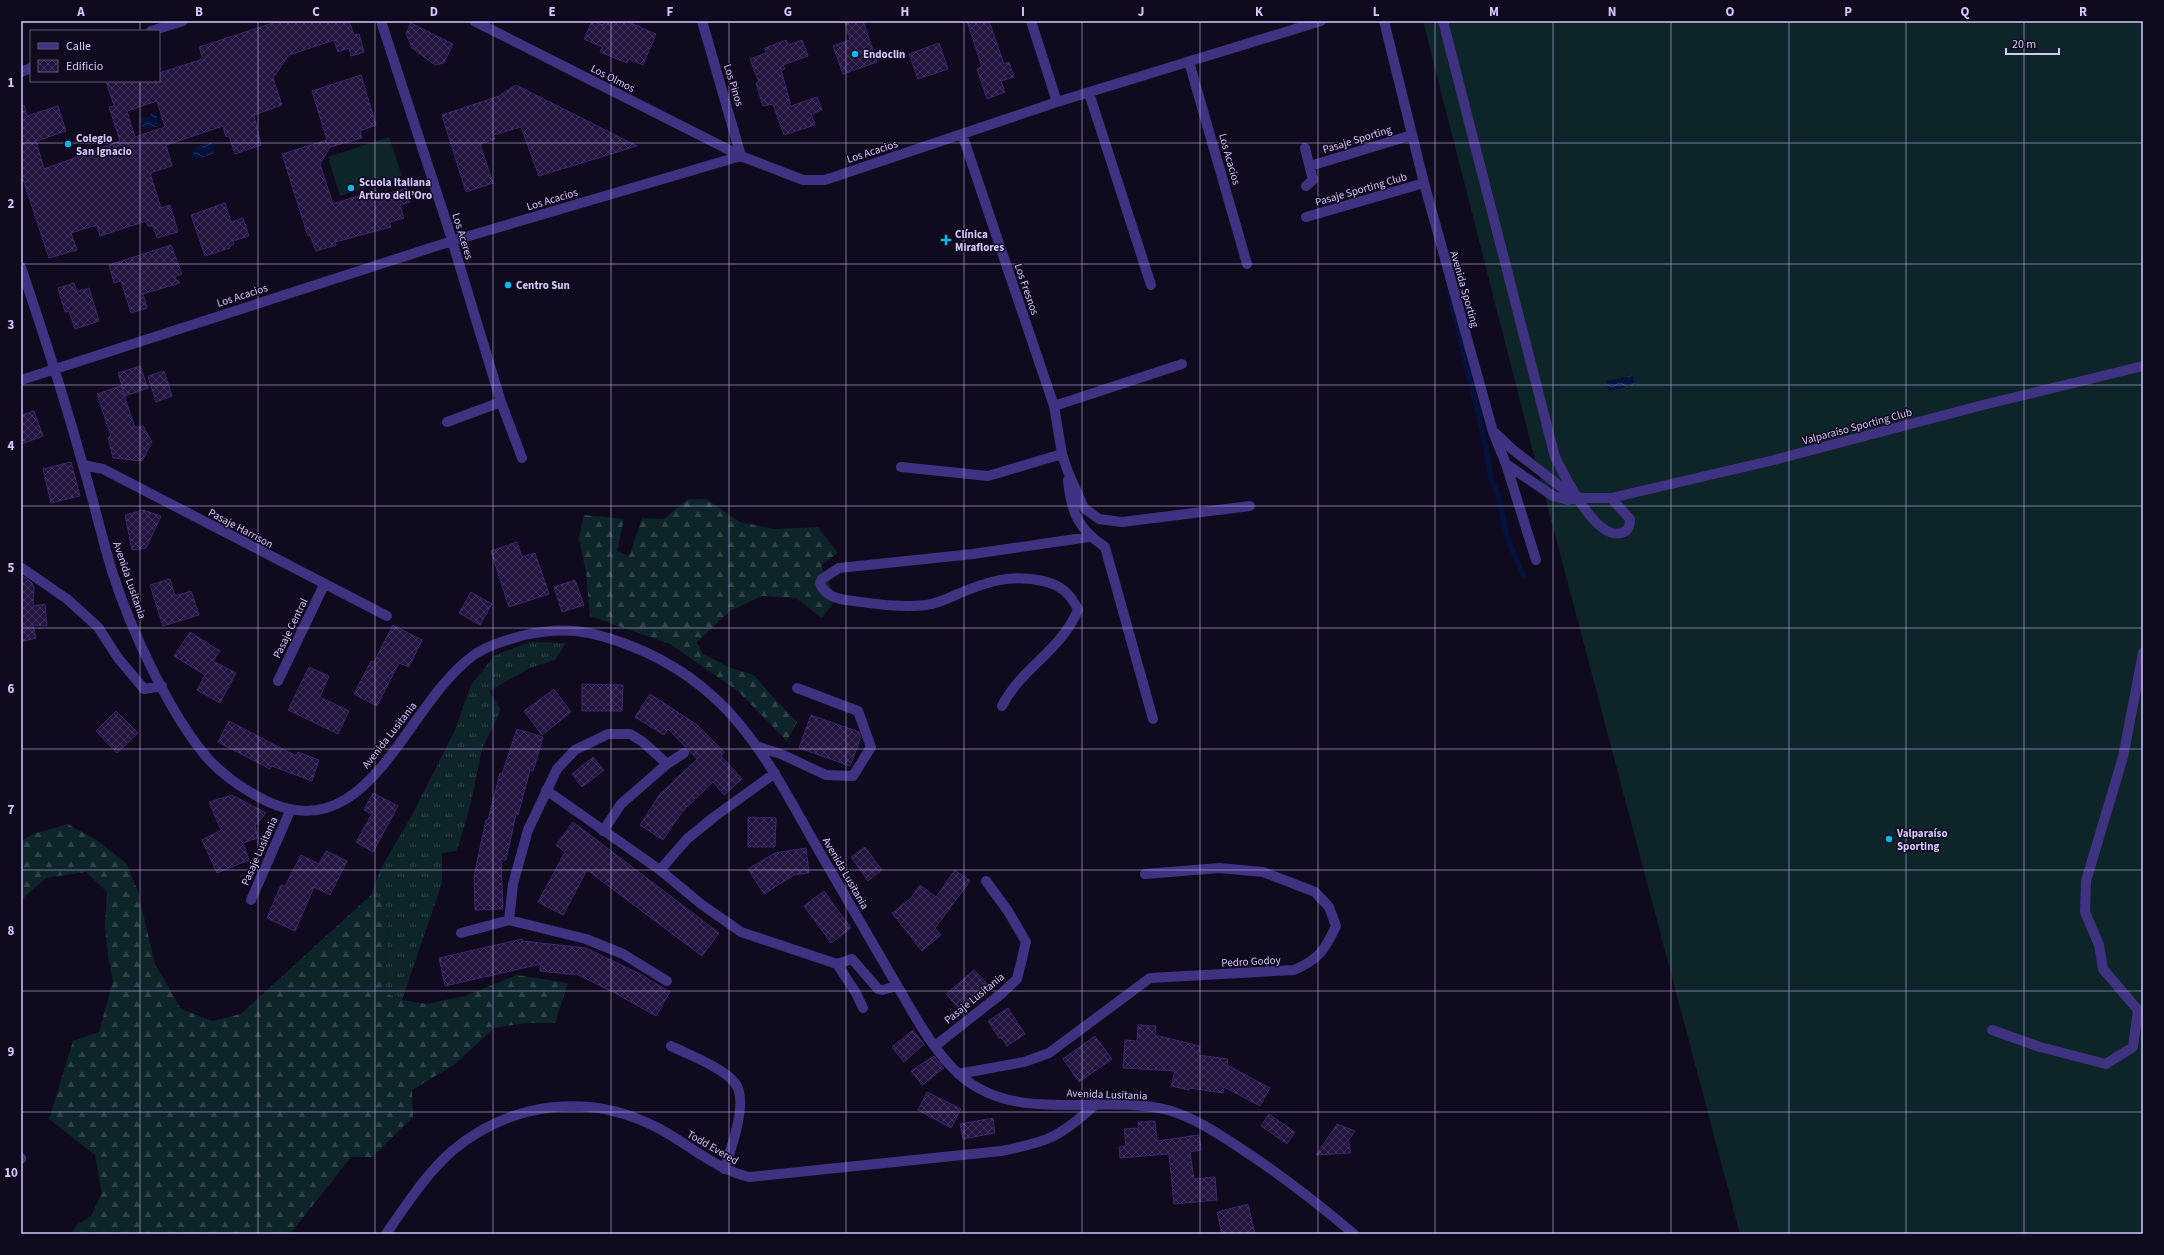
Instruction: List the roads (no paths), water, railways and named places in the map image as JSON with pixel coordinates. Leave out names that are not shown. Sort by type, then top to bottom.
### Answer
[{"type":"street","points":[[154,30],[183,21]]},
{"type":"street","name":"Los Aceres","points":[[381,21],[452,241],[501,402],[522,458]]},
{"type":"street","name":"Los Olmos","points":[[474,21],[741,156]]},
{"type":"street","name":"Los Pinos","points":[[702,21],[741,156]]},
{"type":"street","points":[[1031,21],[1057,102]]},
{"type":"street","name":"Los Acacios","points":[[21,380],[452,241],[741,156],[803,180],[825,180],[1057,102],[1321,21]]},
{"type":"street","name":"Avenida Sporting","points":[[1384,21],[1424,184],[1492,432],[1506,464],[1536,560]]},
{"type":"street","points":[[1443,21],[1555,457],[1576,498],[1597,523],[1620,534],[1627,531],[1630,525],[1630,519],[1611,498]]},
{"type":"street","name":"Los Acacios","points":[[1189,62],[1248,264]]},
{"type":"street","points":[[1089,93],[1151,285]]},
{"type":"street","name":"Los Fresnos","points":[[962,134],[1054,406],[1062,454],[1068,472],[1084,508],[1099,519],[1110,522],[1122,522],[1250,506]]},
{"type":"street","name":"Pasaje Sporting","points":[[1310,166],[1412,135]]},
{"type":"street","points":[[1305,148],[1313,180],[1306,186]]},
{"type":"street","name":"Pasaje Sporting Club","points":[[1306,217],[1424,184]]},
{"type":"street","name":"Avenida Lusitania","points":[[21,267],[55,369],[113,574],[142,647],[162,686],[191,736],[212,764],[247,791],[276,806],[290,811],[309,812],[347,799],[365,785],[384,764],[422,711],[452,676],[473,656],[493,645],[554,630],[579,630],[604,636],[660,658],[682,671],[705,688],[742,726],[775,773],[897,986],[935,1046],[958,1074],[978,1088],[996,1097],[1019,1103],[1146,1106],[1172,1111],[1201,1122],[1300,1189],[1354,1234]]},
{"type":"street","points":[[1054,406],[1182,364]]},
{"type":"street","name":"Valparaíso Sporting Club","points":[[1506,464],[1553,496],[1568,500],[1576,498],[1611,498],[1774,460],[1983,405],[2143,366]]},
{"type":"street","points":[[447,422],[501,402]]},
{"type":"street","points":[[1492,432],[1512,450],[1576,498]]},
{"type":"street","points":[[901,467],[988,476],[1062,454]]},
{"type":"street","name":"Pasaje Harrison","points":[[83,465],[103,469],[324,585],[387,616]]},
{"type":"street","points":[[1068,472],[1070,503],[1089,537],[1105,547],[1153,719]]},
{"type":"street","points":[[1002,706],[1009,692],[1061,640],[1072,624],[1078,610],[1074,599],[1064,589],[1050,582],[1030,578],[1004,578],[927,605],[897,607],[845,600],[824,591],[820,583],[822,579],[839,568],[973,554],[1089,537]]},
{"type":"street","points":[[22,568],[67,599],[98,627],[118,658],[144,689],[162,686]]},
{"type":"street","name":"Pasaje Central","points":[[278,681],[324,585]]},
{"type":"street","points":[[1992,1030],[2040,1047],[2106,1064],[2133,1047],[2138,1010],[2103,969],[2099,945],[2085,912],[2086,881],[2123,758],[2143,654]]},
{"type":"street","points":[[756,746],[781,754],[826,775],[853,776],[871,747],[858,711],[798,688]]},
{"type":"street","points":[[509,920],[513,884],[526,838],[546,790],[557,769],[575,750],[608,734],[630,734],[643,742],[667,764]]},
{"type":"street","points":[[603,831],[622,804],[667,764],[684,753]]},
{"type":"street","points":[[660,870],[687,839],[714,816],[775,773]]},
{"type":"street","points":[[546,790],[660,870],[701,904],[741,932],[837,964],[852,959],[878,989],[882,990],[897,986]]},
{"type":"street","name":"Pasaje Lusitania","points":[[250,900],[290,811]]},
{"type":"street","name":"Pedro Godoy","points":[[958,1074],[1024,1062],[1049,1053],[1150,978],[1294,970],[1310,963],[1326,948],[1336,926],[1328,907],[1315,892],[1263,872],[1219,868],[1145,874]]},
{"type":"street","name":"Pasaje Lusitania","points":[[935,1046],[1001,994],[1017,979],[1026,942],[1008,911],[986,881]]},
{"type":"street","points":[[461,933],[509,920],[586,939],[623,954],[668,981]]},
{"type":"street","points":[[837,964],[856,993],[863,1008]]},
{"type":"street","points":[[671,1046],[727,1076],[736,1084],[742,1099],[732,1148],[724,1169]]},
{"type":"street","name":"Todd Evered","points":[[386,1234],[432,1173],[452,1151],[504,1119],[555,1105],[582,1106],[628,1115],[656,1127],[724,1169],[736,1174],[756,1177],[1001,1151],[1037,1144],[1057,1136],[1075,1124],[1096,1104]]},
{"type":"water","points":[[156,112],[159,126],[143,130],[140,119],[151,116],[151,114]]},
{"type":"water","points":[[211,142],[215,153],[195,160],[191,149]]},
{"type":"water","points":[[1633,375],[1635,385],[1609,391],[1606,381]]},
{"type":"waterway","points":[[1449,292],[1484,437],[1491,479],[1499,497],[1507,537],[1523,575]]},
{"type":"place","name":"Endoclin","points":[[855,54]]},
{"type":"place","name":"Colegio San Ignacio","points":[[68,144]]},
{"type":"place","name":"Scuola Italiana Arturo dell’Oro","points":[[351,188]]},
{"type":"place","name":"Clínica Miraflores","points":[[946,240]]},
{"type":"place","name":"Centro Sun","points":[[508,285]]},
{"type":"place","name":"Valparaíso Sporting","points":[[1889,839]]}]
